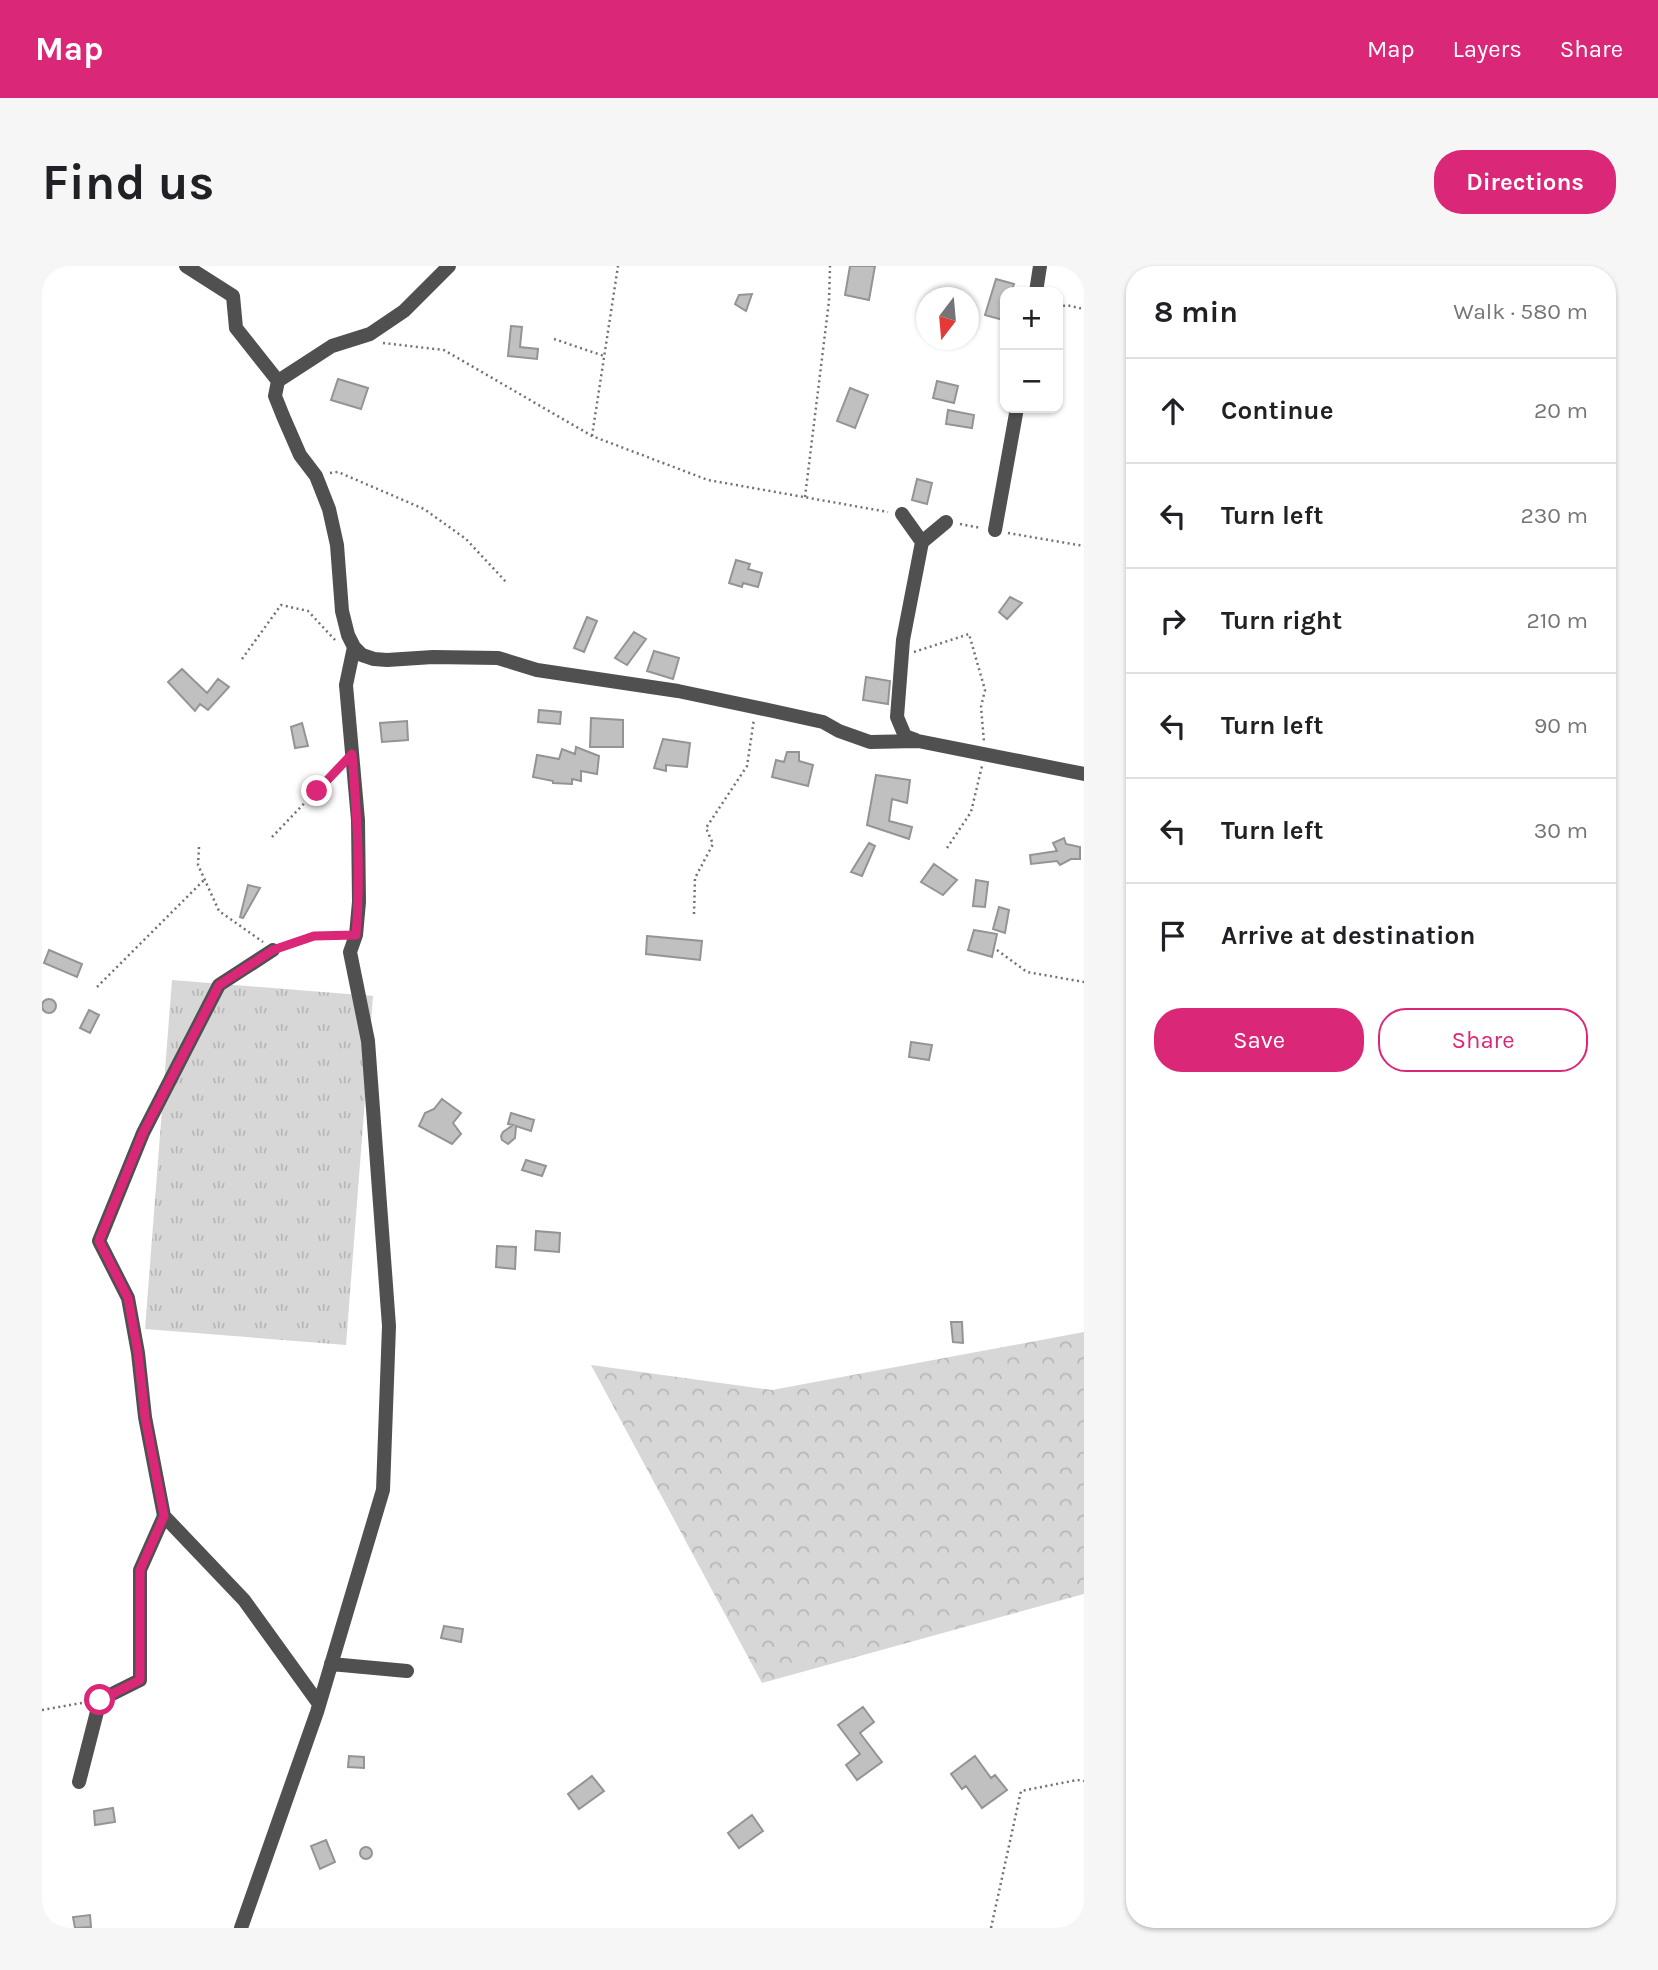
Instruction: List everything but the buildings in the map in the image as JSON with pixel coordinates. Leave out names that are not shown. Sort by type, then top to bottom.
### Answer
[{"type":"street","points":[[186,266],[233,296],[236,327],[278,381]]},
{"type":"street","points":[[449,266],[404,311],[370,334],[332,346],[278,381],[275,396],[300,455],[316,476],[331,521],[337,545],[342,611],[354,648],[362,655],[374,659],[498,658],[537,670],[678,691],[823,722],[839,732],[870,742],[918,741]]},
{"type":"street","points":[[1037,287],[1040,266]]},
{"type":"street","points":[[995,530],[1016,413]]},
{"type":"street","points":[[902,514],[922,542]]},
{"type":"street","points":[[946,522],[922,542],[902,655],[897,717],[905,736],[985,756],[1084,774]]},
{"type":"street","points":[[241,1928],[319,1704],[383,1490],[389,1326],[368,1041],[350,952],[356,935],[359,902],[358,820],[346,685],[354,648]]},
{"type":"street","points":[[273,950],[219,985],[143,1133],[99,1241],[128,1298],[138,1353],[145,1417],[164,1516],[244,1600],[319,1704]]},
{"type":"street","points":[[79,1782],[100,1700],[140,1680],[140,1570],[164,1516]]},
{"type":"street","points":[[331,1664],[407,1671]]},
{"type":"path","points":[[592,436],[618,266]]},
{"type":"path","points":[[805,497],[829,301],[830,266]]},
{"type":"path","points":[[1063,306],[1084,309]]},
{"type":"path","points":[[554,339],[604,356]]},
{"type":"path","points":[[380,342],[444,350],[592,436],[708,480],[902,514]]},
{"type":"path","points":[[316,476],[338,472],[424,509],[466,539],[507,583]]},
{"type":"path","points":[[946,522],[1084,546]]},
{"type":"path","points":[[242,659],[281,605],[308,611],[333,639],[354,648]]},
{"type":"path","points":[[902,655],[969,634],[985,690],[981,707],[985,756],[971,813],[947,848]]},
{"type":"path","points":[[694,914],[695,878],[713,844],[706,828],[747,766],[756,707]]},
{"type":"path","points":[[272,837],[352,754]]},
{"type":"path","points":[[199,847],[198,865],[219,911],[273,950],[314,936],[356,935]]},
{"type":"path","points":[[97,987],[204,880]]},
{"type":"path","points":[[997,950],[1027,972],[1084,982]]},
{"type":"path","points":[[42,1710],[100,1700]]},
{"type":"path","points":[[991,1928],[1021,1791],[1084,1781]]},
{"type":"green space","points":[[172,980],[373,996],[346,1345],[145,1329]]},
{"type":"green space","points":[[1084,1332],[1084,1594],[762,1683],[591,1365],[772,1390]]},
{"type":"route","points":[[100,1700],[140,1680],[140,1570],[164,1516],[145,1417],[138,1353],[128,1298],[99,1241],[143,1133],[219,985],[273,950],[314,936],[356,935],[359,902],[358,820],[352,754],[317,791]]}]
